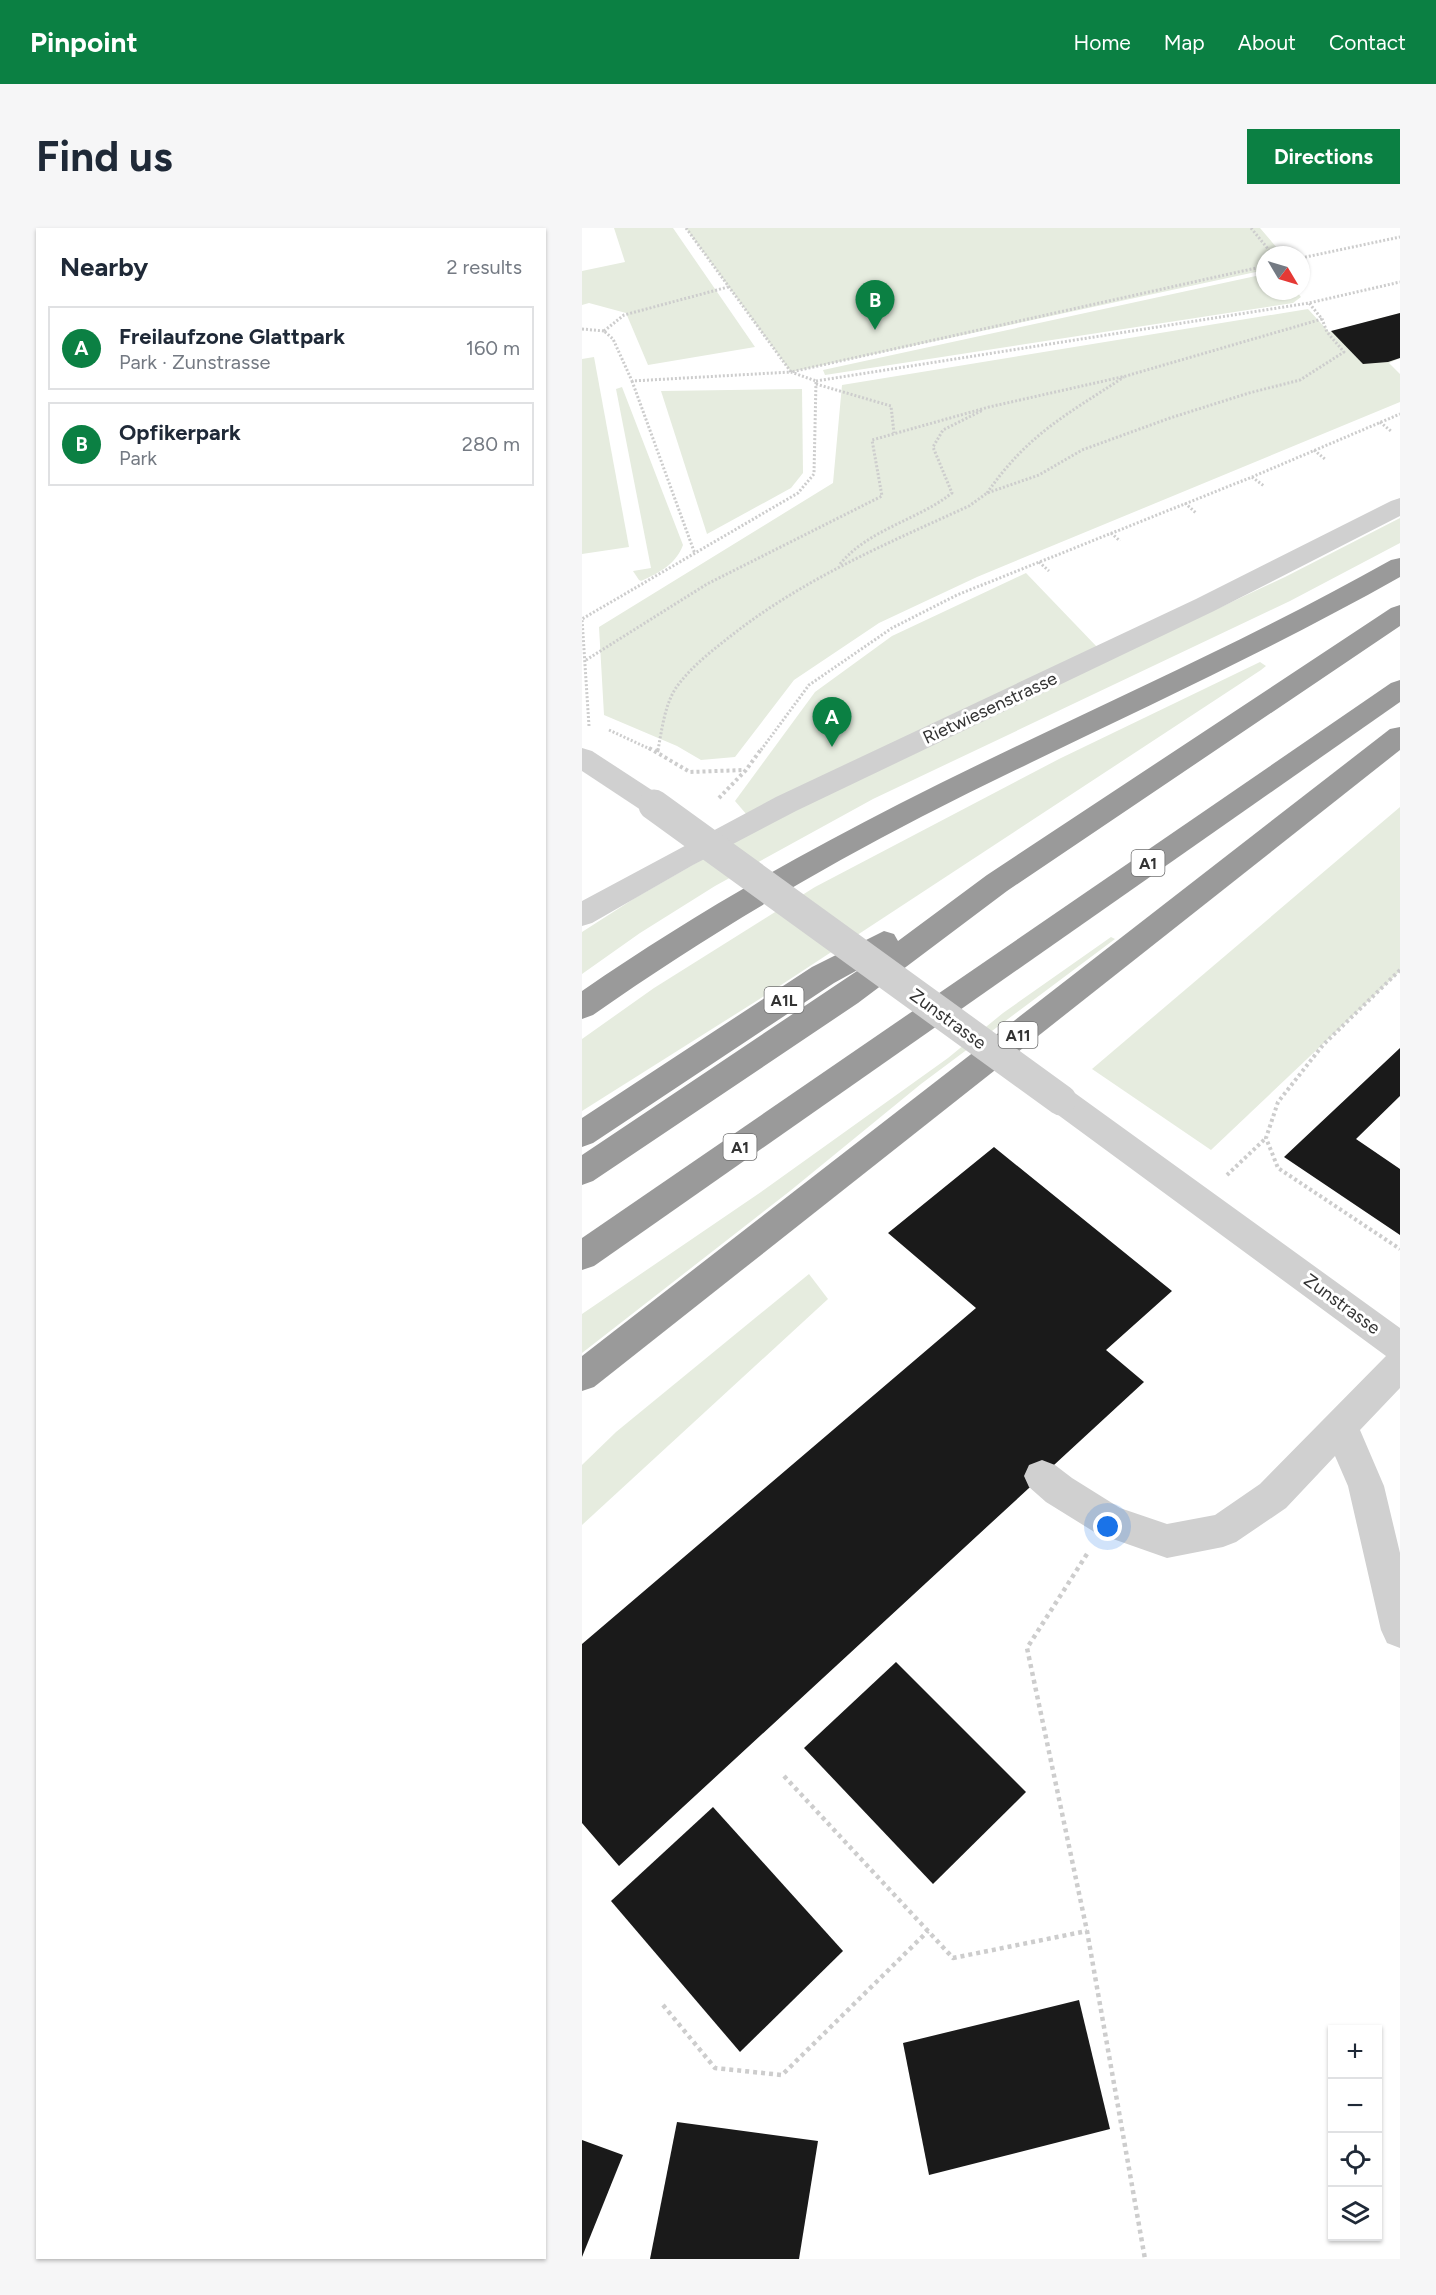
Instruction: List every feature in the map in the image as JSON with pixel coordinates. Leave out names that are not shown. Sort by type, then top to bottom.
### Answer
[{"type":"highway","points":[[582,1007],[704,925],[822,856],[942,794],[1277,632],[1400,566]]},
{"type":"highway","points":[[582,1172],[847,994],[997,883],[1400,614]]},
{"type":"highway","name":"A1","points":[[582,1256],[1400,689]]},
{"type":"highway","name":"A11","points":[[582,1376],[1400,736]]},
{"type":"highway","name":"A1L","points":[[582,1134],[823,975],[997,883]]},
{"type":"street","name":"Rietwiesenstrasse","points":[[586,907],[786,804],[1205,605],[1400,506]]},
{"type":"street","name":"Zunstrasse","points":[[584,759],[654,805],[1400,1347]]},
{"type":"street","points":[[1042,1476],[1059,1490],[1109,1521],[1167,1541],[1223,1530],[1273,1496],[1400,1365]]},
{"type":"street","points":[[1341,1427],[1366,1486],[1400,1630]]},
{"type":"path","points":[[686,228],[791,372],[891,406],[894,433]]},
{"type":"path","points":[[1251,228],[1266,246]]},
{"type":"path","points":[[1310,256],[1400,237]]},
{"type":"path","points":[[632,381],[791,372],[1256,268]]},
{"type":"path","points":[[816,382],[1309,303],[1400,282]]},
{"type":"path","points":[[604,331],[624,315],[728,287]]},
{"type":"path","points":[[657,752],[667,710],[677,686],[699,664],[762,612],[840,565],[969,506],[987,493],[1039,475],[1082,450],[1170,418],[1249,393],[1300,380],[1344,352],[1327,333],[1322,319],[1309,303]]},
{"type":"path","points":[[586,660],[706,584],[882,496],[872,440],[989,407],[1126,376],[1322,319]]},
{"type":"path","points":[[582,329],[604,331],[613,339],[632,381],[695,554]]},
{"type":"path","points":[[987,493],[1003,470],[1026,444],[1126,376]]},
{"type":"path","points":[[584,759],[590,722],[582,619],[798,493],[814,474],[816,382]]},
{"type":"path","points":[[840,565],[842,559],[872,539],[952,493],[933,447],[943,430],[989,407]]},
{"type":"path","points":[[714,803],[746,770],[809,685],[892,628],[957,595],[1252,477],[1400,414]]},
{"type":"path","points":[[1380,422],[1392,432]]},
{"type":"path","points":[[1314,450],[1326,460]]},
{"type":"path","points":[[1252,477],[1264,486]]},
{"type":"path","points":[[1185,503],[1196,513]]},
{"type":"path","points":[[1111,533],[1120,541]]},
{"type":"path","points":[[1039,562],[1049,571]]},
{"type":"path","points":[[601,726],[657,752],[690,772],[746,770]]},
{"type":"path","points":[[657,759],[662,755]]},
{"type":"path","points":[[1226,1176],[1266,1138],[1278,1102],[1323,1045],[1400,970]]},
{"type":"path","points":[[1266,1138],[1278,1168],[1400,1249]]},
{"type":"path","points":[[1109,1521],[1027,1648],[1087,1931],[1145,2259]]},
{"type":"path","points":[[784,1776],[953,1958],[1087,1931]]},
{"type":"path","points":[[663,2005],[715,2068],[782,2074],[928,1931]]},
{"type":"shaded area","points":[[614,228],[673,228],[755,347],[648,365],[626,313],[589,303],[582,305],[582,271],[625,262]]},
{"type":"shaded area","points":[[686,228],[1260,228],[1275,246],[1256,246],[1256,272],[791,372]]},
{"type":"shaded area","points":[[1256,276],[1256,300],[1297,300],[1293,303],[825,375],[823,370]]},
{"type":"shaded area","points":[[1308,309],[1329,332],[1400,313],[1400,358],[1389,363],[1400,374],[1400,402],[977,577],[879,623],[794,680],[735,757],[701,760],[677,746],[604,715],[599,627],[833,483],[842,385]]},
{"type":"shaded area","points":[[594,357],[629,547],[582,554],[582,359]]},
{"type":"shaded area","points":[[622,387],[683,545],[671,563],[641,581],[633,571],[651,568],[616,389]]},
{"type":"shaded area","points":[[802,389],[803,473],[791,488],[707,534],[661,391]]},
{"type":"shaded area","points":[[1400,518],[1400,543],[1290,601],[873,799],[715,886],[640,933],[582,974],[582,932],[635,898],[745,835],[889,763],[1285,577]]},
{"type":"shaded area","points":[[1026,573],[1098,648],[747,815],[735,801],[815,692],[892,636]]},
{"type":"shaded area","points":[[1260,662],[1266,666],[1261,670],[758,1000],[582,1111],[582,1039],[654,988],[815,887],[1059,759]]},
{"type":"shaded area","points":[[1400,807],[1400,971],[1211,1150],[1092,1069]]},
{"type":"shaded area","points":[[1111,937],[1115,939],[921,1084],[790,1191],[582,1353],[582,1314],[761,1192],[948,1058],[1003,1013]]},
{"type":"shaded area","points":[[809,1274],[828,1299],[582,1525],[582,1465],[616,1432]]},
{"type":"building","points":[[1400,313],[1400,358],[1388,362],[1363,364],[1331,331]]},
{"type":"building","points":[[1400,1048],[1400,1096],[1356,1139],[1400,1169],[1400,1235],[1284,1157]]},
{"type":"building","points":[[994,1147],[1172,1291],[1106,1350],[1144,1382],[619,1866],[582,1823],[582,1644],[976,1308],[888,1233]]},
{"type":"building","points":[[896,1662],[1026,1792],[933,1884],[804,1748]]},
{"type":"building","points":[[713,1807],[843,1951],[740,2052],[611,1901]]},
{"type":"building","points":[[1079,2000],[1110,2129],[929,2175],[903,2043]]},
{"type":"building","points":[[677,2122],[818,2141],[799,2259],[650,2259]]},
{"type":"building","points":[[582,2140],[623,2155],[582,2257]]},
{"type":"place","name":"Opfikerpark","points":[[875,330]]},
{"type":"place","name":"Freilaufzone Glattpark","points":[[832,747]]}]
